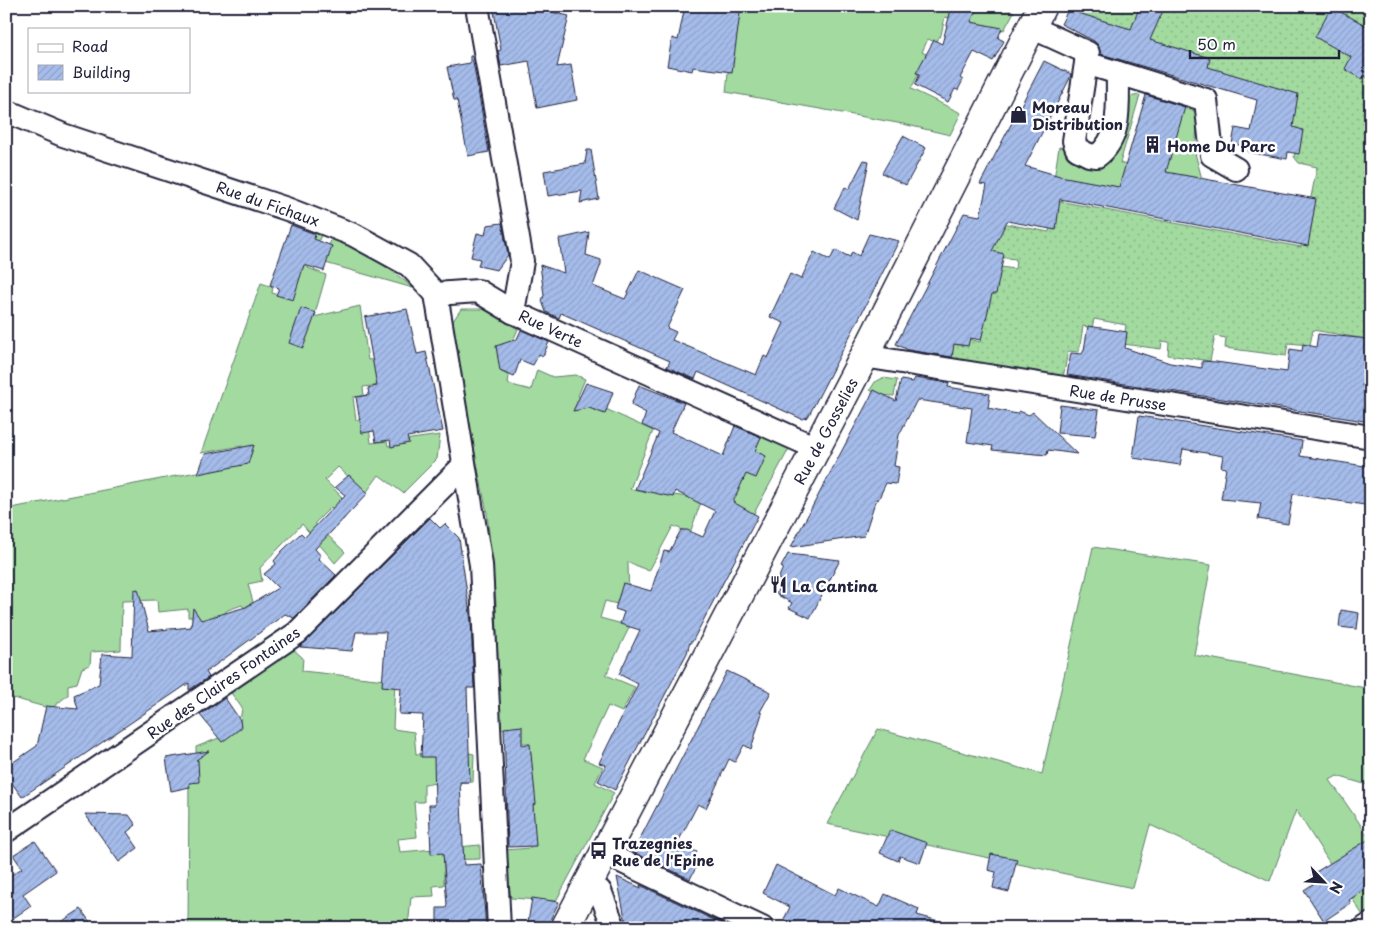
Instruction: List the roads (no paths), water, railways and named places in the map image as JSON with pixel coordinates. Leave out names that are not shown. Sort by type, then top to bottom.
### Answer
[{"type":"main road","name":"Rue de Gosselies","points":[[565,928],[866,353],[1037,17]]},
{"type":"street","name":"Rue Verte","points":[[477,6],[522,261],[513,312],[816,448]]},
{"type":"street","points":[[1037,17],[1088,53],[1074,141],[1077,149],[1089,155],[1097,156],[1113,136],[1116,126],[1118,73]]},
{"type":"street","points":[[1086,63],[1206,100],[1212,155],[1236,169]]},
{"type":"street","name":"Rue du Fichaux","points":[[6,111],[63,135],[287,209],[354,235],[409,265],[436,294]]},
{"type":"street","points":[[500,928],[481,565],[463,466],[436,294],[478,291],[513,312]]},
{"type":"street","name":"Rue de Prusse","points":[[866,353],[876,358],[1371,436]]},
{"type":"street","name":"Rue des Claires Fontaines","points":[[6,831],[296,633],[463,466]]},
{"type":"street","points":[[604,853],[762,928]]},
{"type":"street","points":[[588,885],[600,891],[614,928]]},
{"type":"street","points":[[1365,928],[1371,924]]},
{"type":"place","name":"Moreau Distribution","points":[[1018,115]]},
{"type":"place","name":"Home Du Parc","points":[[1153,145]]},
{"type":"place","name":"La Cantina","points":[[778,585]]},
{"type":"place","name":"Trazegnies Rue de l'Epine","points":[[598,851]]}]
